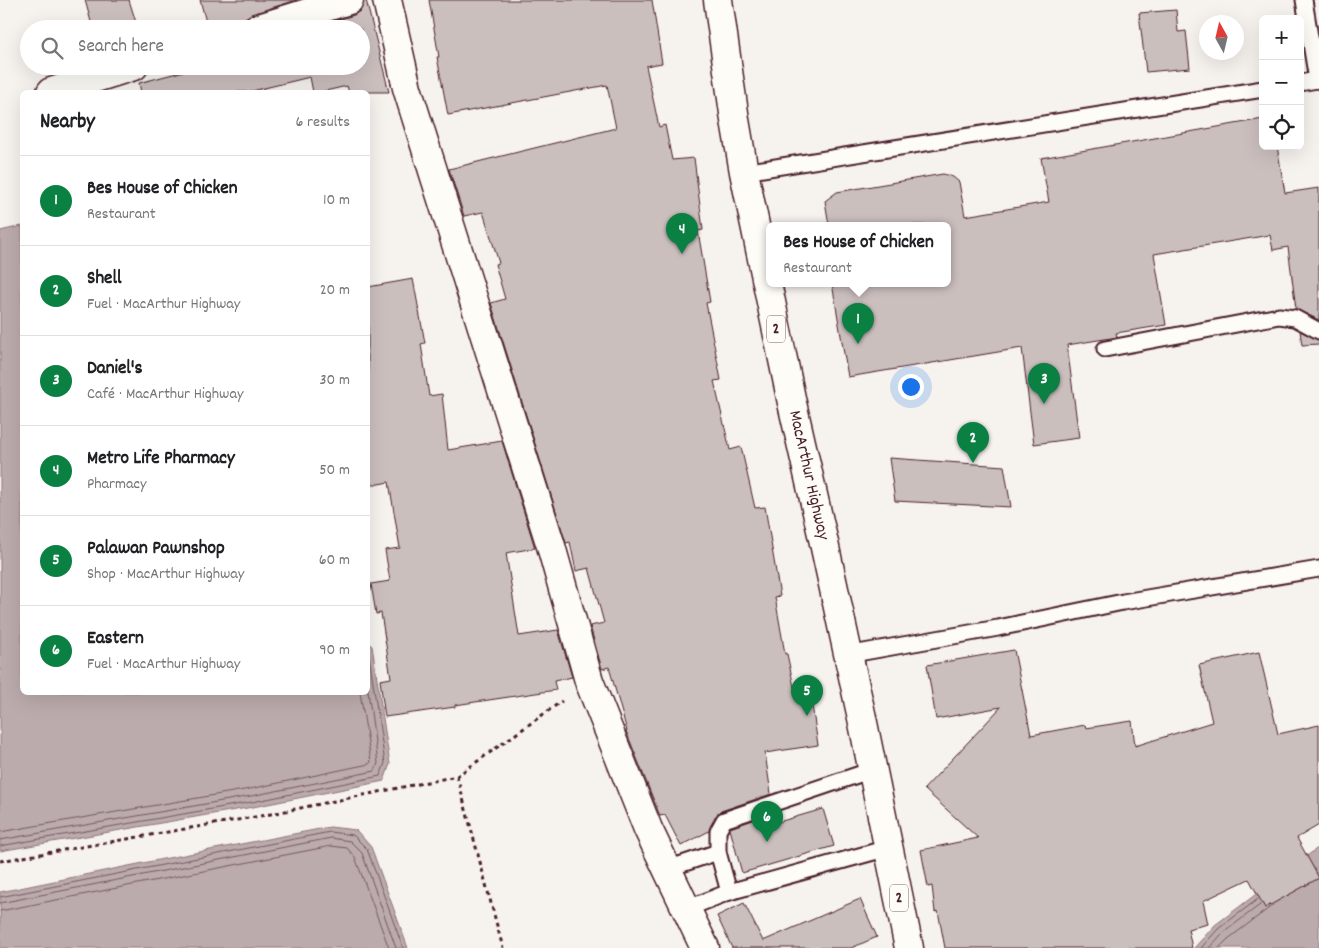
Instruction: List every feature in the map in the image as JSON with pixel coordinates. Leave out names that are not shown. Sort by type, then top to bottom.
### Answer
[{"type":"main road","points":[[285,20],[349,0]]},
{"type":"main road","points":[[387,0],[407,88],[551,546],[589,681],[648,829],[705,948]]},
{"type":"main road","name":"MacArthur Highway","points":[[718,0],[735,120],[766,278]]},
{"type":"main road","points":[[66,90],[102,85],[119,75]]},
{"type":"main road","name":"MacArthur Highway","points":[[768,287],[848,655],[909,948]]},
{"type":"lane","points":[[1304,0],[1318,80],[1304,82]]},
{"type":"lane","points":[[744,172],[1259,90]]},
{"type":"lane","points":[[1105,349],[1280,316],[1295,318],[1319,331]]},
{"type":"lane","points":[[848,655],[998,628],[1123,602],[1319,569]]},
{"type":"lane","points":[[729,892],[718,852],[718,831],[724,820],[872,770]]},
{"type":"lane","points":[[686,909],[729,892],[888,848]]},
{"type":"lane","points":[[667,870],[718,852]]},
{"type":"path","points":[[0,861],[266,815],[457,776],[589,681]]},
{"type":"path","points":[[457,776],[503,948]]},
{"type":"water","points":[[20,226],[20,695],[370,695],[370,644],[372,646],[390,764],[384,781],[253,807],[0,851],[0,231]]},
{"type":"water","points":[[330,827],[356,830],[371,847],[408,948],[0,948],[0,892]]},
{"type":"water","points":[[1319,847],[1319,948],[1194,948],[1215,925]]},
{"type":"building","points":[[85,0],[129,0],[135,20],[91,20]]},
{"type":"building","points":[[200,0],[297,0],[251,14],[244,20],[206,20]]},
{"type":"building","points":[[364,0],[366,0],[389,92],[348,90],[347,86],[330,90],[313,90],[310,77],[256,90],[141,90],[139,83],[169,75],[370,75],[370,20],[338,20],[354,15],[361,10]]},
{"type":"building","points":[[429,0],[652,0],[662,63],[646,66],[659,127],[665,125],[672,160],[694,158],[703,230],[698,231],[710,302],[706,303],[721,380],[714,381],[730,450],[741,447],[755,508],[765,507],[780,596],[775,597],[785,654],[787,654],[794,687],[809,685],[818,745],[765,753],[771,794],[721,811],[716,816],[709,831],[681,846],[665,815],[660,816],[626,731],[609,667],[602,669],[590,626],[604,623],[589,568],[576,571],[570,542],[566,543],[491,303],[505,299],[495,264],[499,263],[483,212],[464,216],[449,169],[616,128],[607,85],[448,115]]},
{"type":"building","points":[[1176,10],[1178,32],[1186,31],[1190,68],[1146,72],[1139,13]]},
{"type":"building","points":[[1259,120],[1259,150],[1278,150],[1285,193],[1319,188],[1319,320],[1296,309],[1288,247],[1273,250],[1270,235],[1154,254],[1166,325],[1116,333],[1117,337],[1067,345],[1079,438],[1034,444],[1022,348],[848,377],[833,287],[951,287],[951,222],[828,222],[825,201],[837,192],[943,174],[953,177],[959,182],[965,216],[1049,202],[1041,158]]},
{"type":"building","points":[[413,279],[425,343],[421,344],[429,396],[442,394],[448,450],[502,441],[535,548],[506,553],[519,636],[558,630],[572,677],[554,681],[556,690],[385,717],[380,680],[391,678],[381,613],[376,614],[371,584],[390,581],[385,550],[400,548],[389,482],[370,486],[370,287]]},
{"type":"building","points":[[1300,331],[1319,340],[1319,344],[1302,345]]},
{"type":"building","points":[[889,458],[1004,466],[1011,507],[895,501]]},
{"type":"building","points":[[1014,650],[1031,735],[1085,725],[1086,728],[1132,721],[1135,746],[1212,722],[1199,665],[1259,652],[1278,734],[1319,725],[1319,825],[1297,838],[1319,878],[1265,908],[1249,879],[1203,901],[1208,924],[1188,929],[1192,948],[945,948],[938,911],[935,912],[932,886],[928,887],[921,850],[978,838],[924,789],[1001,707],[936,719],[927,665]]},
{"type":"building","points":[[823,809],[834,846],[742,873],[730,828],[773,813],[775,823]]},
{"type":"building","points":[[860,899],[877,937],[851,948],[732,948],[717,916],[744,903],[763,941]]},
{"type":"place","name":"Metro Life Pharmacy","points":[[682,254]]},
{"type":"place","name":"Bes House of Chicken","points":[[858,344]]},
{"type":"place","name":"Daniel's","points":[[1044,404]]},
{"type":"place","name":"Shell","points":[[973,463]]},
{"type":"place","name":"Palawan Pawnshop","points":[[807,716]]},
{"type":"place","name":"Eastern","points":[[767,842]]}]
